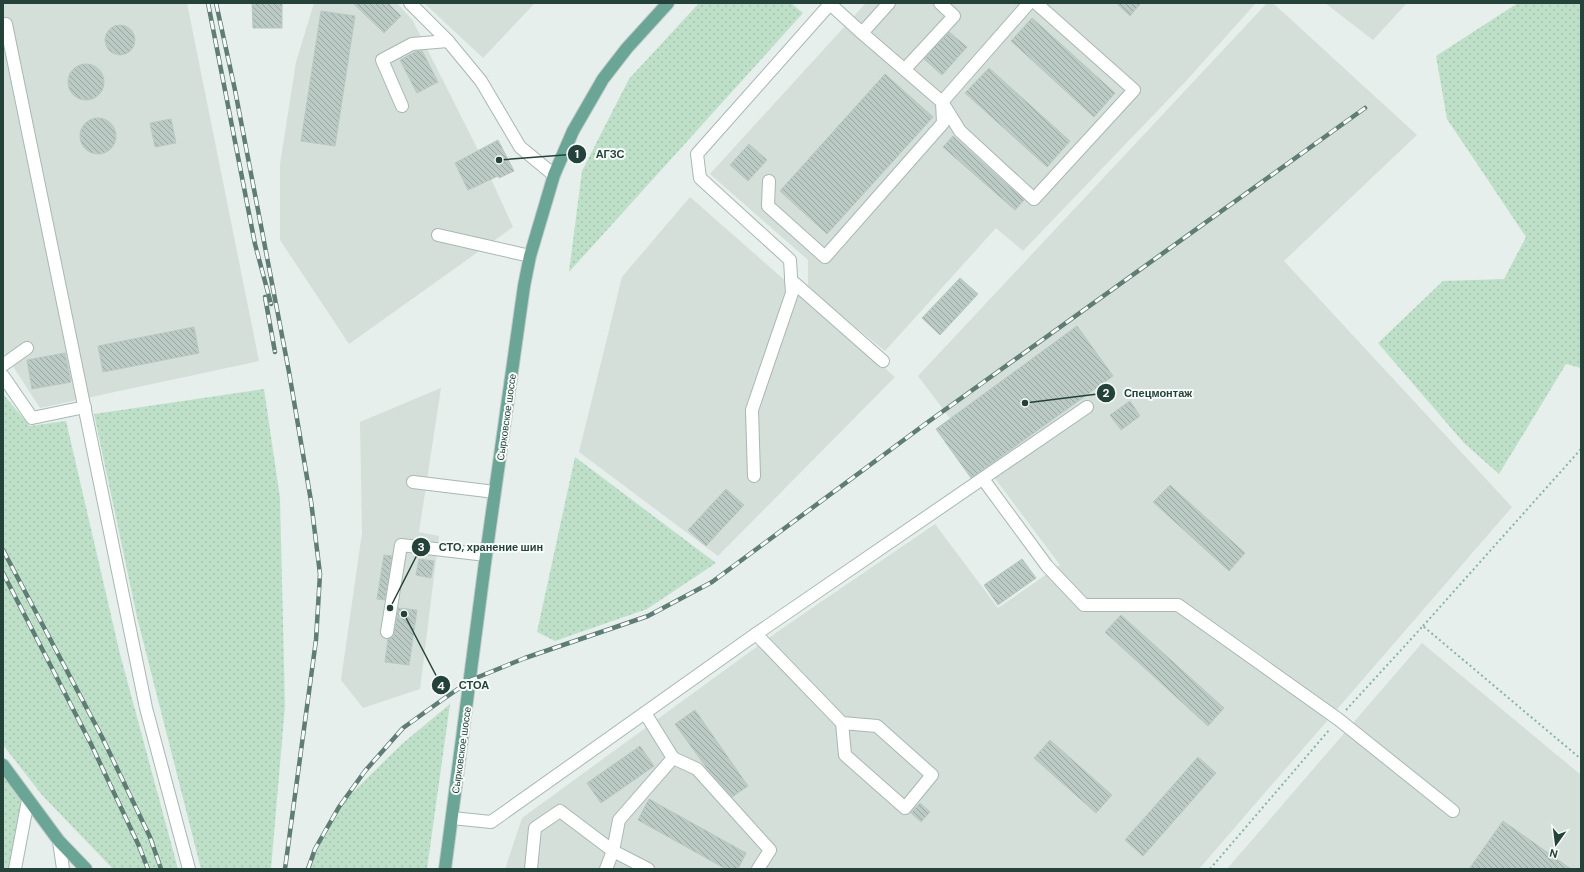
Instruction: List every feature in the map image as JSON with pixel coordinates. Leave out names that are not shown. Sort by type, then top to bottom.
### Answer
[{"type":"main road","name":"Сырковское шоссе","points":[[445,869],[486,555],[524,286],[530,256],[554,175],[573,131],[603,79],[627,48],[668,3]]},
{"type":"main road","points":[[3,766],[59,841],[86,869]]},
{"type":"lane","points":[[410,3],[448,41],[481,81],[520,147],[554,175]]},
{"type":"lane","points":[[754,476],[752,410],[792,293],[790,260],[700,178],[697,154],[830,3],[862,33],[942,102],[960,131],[1034,199],[1134,90],[1036,3]]},
{"type":"lane","points":[[862,33],[889,3]]},
{"type":"lane","points":[[905,70],[954,16],[940,3]]},
{"type":"lane","points":[[769,181],[768,206],[825,257],[943,123],[942,102],[1029,3]]},
{"type":"lane","points":[[6,24],[146,708],[189,869]]},
{"type":"lane","points":[[402,106],[382,60],[412,44],[448,41]]},
{"type":"lane","points":[[438,235],[530,256]]},
{"type":"lane","points":[[791,280],[883,361]]},
{"type":"lane","points":[[3,365],[27,348]]},
{"type":"lane","points":[[3,376],[32,418],[85,407]]},
{"type":"lane","points":[[452,818],[491,822],[756,634],[1087,407]]},
{"type":"lane","points":[[983,479],[1047,566],[1084,605],[1178,605],[1338,719],[1453,811]]},
{"type":"lane","points":[[413,482],[495,492]]},
{"type":"lane","points":[[387,632],[401,545],[486,555]]},
{"type":"lane","points":[[756,634],[842,723],[845,755],[905,808],[932,775],[877,726],[842,723]]},
{"type":"lane","points":[[645,713],[673,758],[697,769],[770,850],[758,869]]},
{"type":"lane","points":[[606,869],[613,851],[618,820],[673,758]]},
{"type":"lane","points":[[15,869],[28,800]]},
{"type":"lane","points":[[531,869],[534,828],[560,811],[613,851],[648,869]]},
{"type":"lane","points":[[59,841],[63,869]]},
{"type":"path","points":[[1210,869],[1338,719],[1581,449]]},
{"type":"path","points":[[1423,626],[1581,759]]},
{"type":"shaded area","points":[[3,3],[187,3],[259,361],[40,408],[3,351]]},
{"type":"shaded area","points":[[314,3],[397,3],[413,21],[477,148],[513,227],[349,344],[280,240],[280,164],[296,62]]},
{"type":"shaded area","points":[[424,3],[535,3],[483,58]]},
{"type":"shaded area","points":[[866,3],[1256,3],[1186,81],[1023,251],[996,228],[885,351],[808,288],[808,260],[710,174]]},
{"type":"shaded area","points":[[1267,3],[1273,3],[1417,135],[1284,261],[1512,507],[1199,869],[505,869],[522,818],[777,632],[935,524],[998,608],[1060,565],[918,376]]},
{"type":"shaded area","points":[[1325,3],[1407,3],[1373,40]]},
{"type":"shaded area","points":[[690,197],[895,377],[718,556],[579,452],[622,277]]},
{"type":"shaded area","points":[[441,388],[419,532],[439,536],[420,689],[363,708],[341,680],[362,533],[360,422]]},
{"type":"shaded area","points":[[1422,643],[1581,775],[1581,869],[1227,869]]},
{"type":"green space","points":[[699,3],[791,3],[803,13],[569,272],[582,171],[629,79]]},
{"type":"green space","points":[[1518,3],[1581,3],[1581,368],[1566,364],[1499,474],[1464,443],[1378,343],[1443,281],[1504,279],[1526,237],[1447,119],[1436,56]]},
{"type":"green space","points":[[264,389],[280,498],[285,706],[271,869],[201,869],[137,617],[94,414]]},
{"type":"green space","points":[[3,394],[30,426],[66,421],[120,654],[178,869],[113,869],[42,795],[3,745]]},
{"type":"green space","points":[[575,457],[716,563],[647,609],[555,641],[537,632]]},
{"type":"green space","points":[[450,704],[427,869],[305,869],[324,831],[345,800],[402,744]]},
{"type":"green space","points":[[3,765],[28,800],[15,869],[3,869]]},
{"type":"building","points":[[252,3],[282,3],[282,28],[253,28]]},
{"type":"building","points":[[353,3],[388,3],[401,16],[384,33]]},
{"type":"building","points":[[1116,3],[1141,3],[1130,16]]},
{"type":"building","points":[[321,11],[355,16],[335,146],[301,141]]},
{"type":"building","points":[[1032,18],[1115,93],[1094,117],[1011,41]]},
{"type":"building","points":[[120,25],[130,30],[135,40],[130,50],[120,55],[110,50],[105,40],[110,30]]},
{"type":"building","points":[[949,32],[967,47],[942,75],[924,59]]},
{"type":"building","points":[[417,51],[422,51],[438,82],[417,93],[400,60]]},
{"type":"building","points":[[90,64],[99,69],[103,75],[103,89],[99,95],[90,100],[82,100],[73,95],[69,89],[68,78],[73,69],[79,65]]},
{"type":"building","points":[[989,68],[1070,141],[1047,167],[965,93]]},
{"type":"building","points":[[885,74],[933,117],[827,234],[780,191]]},
{"type":"building","points":[[98,118],[111,123],[116,136],[111,149],[98,154],[85,149],[80,136],[85,123]]},
{"type":"building","points":[[171,119],[176,143],[155,147],[150,123]]},
{"type":"building","points":[[953,136],[1024,200],[1015,210],[943,147]]},
{"type":"building","points":[[498,140],[514,171],[499,178],[498,176],[468,190],[455,163]]},
{"type":"building","points":[[749,144],[767,160],[748,181],[730,165]]},
{"type":"building","points":[[960,278],[978,294],[940,335],[922,318]]},
{"type":"building","points":[[1077,326],[1113,376],[971,478],[936,429]]},
{"type":"building","points":[[194,327],[199,353],[103,372],[98,346]]},
{"type":"building","points":[[65,353],[71,382],[32,389],[27,360]]},
{"type":"building","points":[[1130,401],[1140,416],[1121,430],[1110,415]]},
{"type":"building","points":[[1170,485],[1245,553],[1229,571],[1153,502]]},
{"type":"building","points":[[726,489],[744,505],[706,546],[688,530]]},
{"type":"building","points":[[384,555],[392,556],[385,600],[377,599]]},
{"type":"building","points":[[419,559],[434,561],[431,578],[416,575]]},
{"type":"building","points":[[1022,559],[1036,578],[998,605],[984,585]]},
{"type":"building","points":[[398,608],[417,610],[409,665],[385,662],[388,639],[393,637],[394,634]]},
{"type":"building","points":[[1121,615],[1224,708],[1208,726],[1105,632]]},
{"type":"building","points":[[695,710],[748,786],[732,797],[706,767],[675,724]]},
{"type":"building","points":[[1050,740],[1112,795],[1096,813],[1034,758]]},
{"type":"building","points":[[640,746],[654,766],[601,803],[587,783]]},
{"type":"building","points":[[1198,757],[1216,773],[1143,856],[1125,840]]},
{"type":"building","points":[[649,799],[746,853],[738,869],[726,869],[638,820]]},
{"type":"building","points":[[920,803],[930,812],[921,822],[911,813]]},
{"type":"building","points":[[1503,821],[1571,869],[1469,869]]},
{"type":"railway","points":[[208,3],[255,244],[271,304]]},
{"type":"railway","points":[[216,3],[235,90],[289,372],[311,501],[320,574],[316,640],[285,869]]},
{"type":"railway","points":[[308,869],[315,849],[339,807],[365,771],[403,728],[471,680],[525,658],[648,616],[712,582],[928,422],[1365,108]]},
{"type":"railway","points":[[265,297],[275,352]]},
{"type":"railway","points":[[3,550],[102,737],[150,837],[161,869]]},
{"type":"railway","points":[[3,573],[91,744],[139,846],[148,869]]},
{"type":"place","name":"АГЗС","points":[[499,160]]},
{"type":"place","name":"Спецмонтаж","points":[[1025,403]]},
{"type":"place","name":"СТО, хранение шин","points":[[390,608]]},
{"type":"place","name":"СТОА","points":[[404,614]]}]
